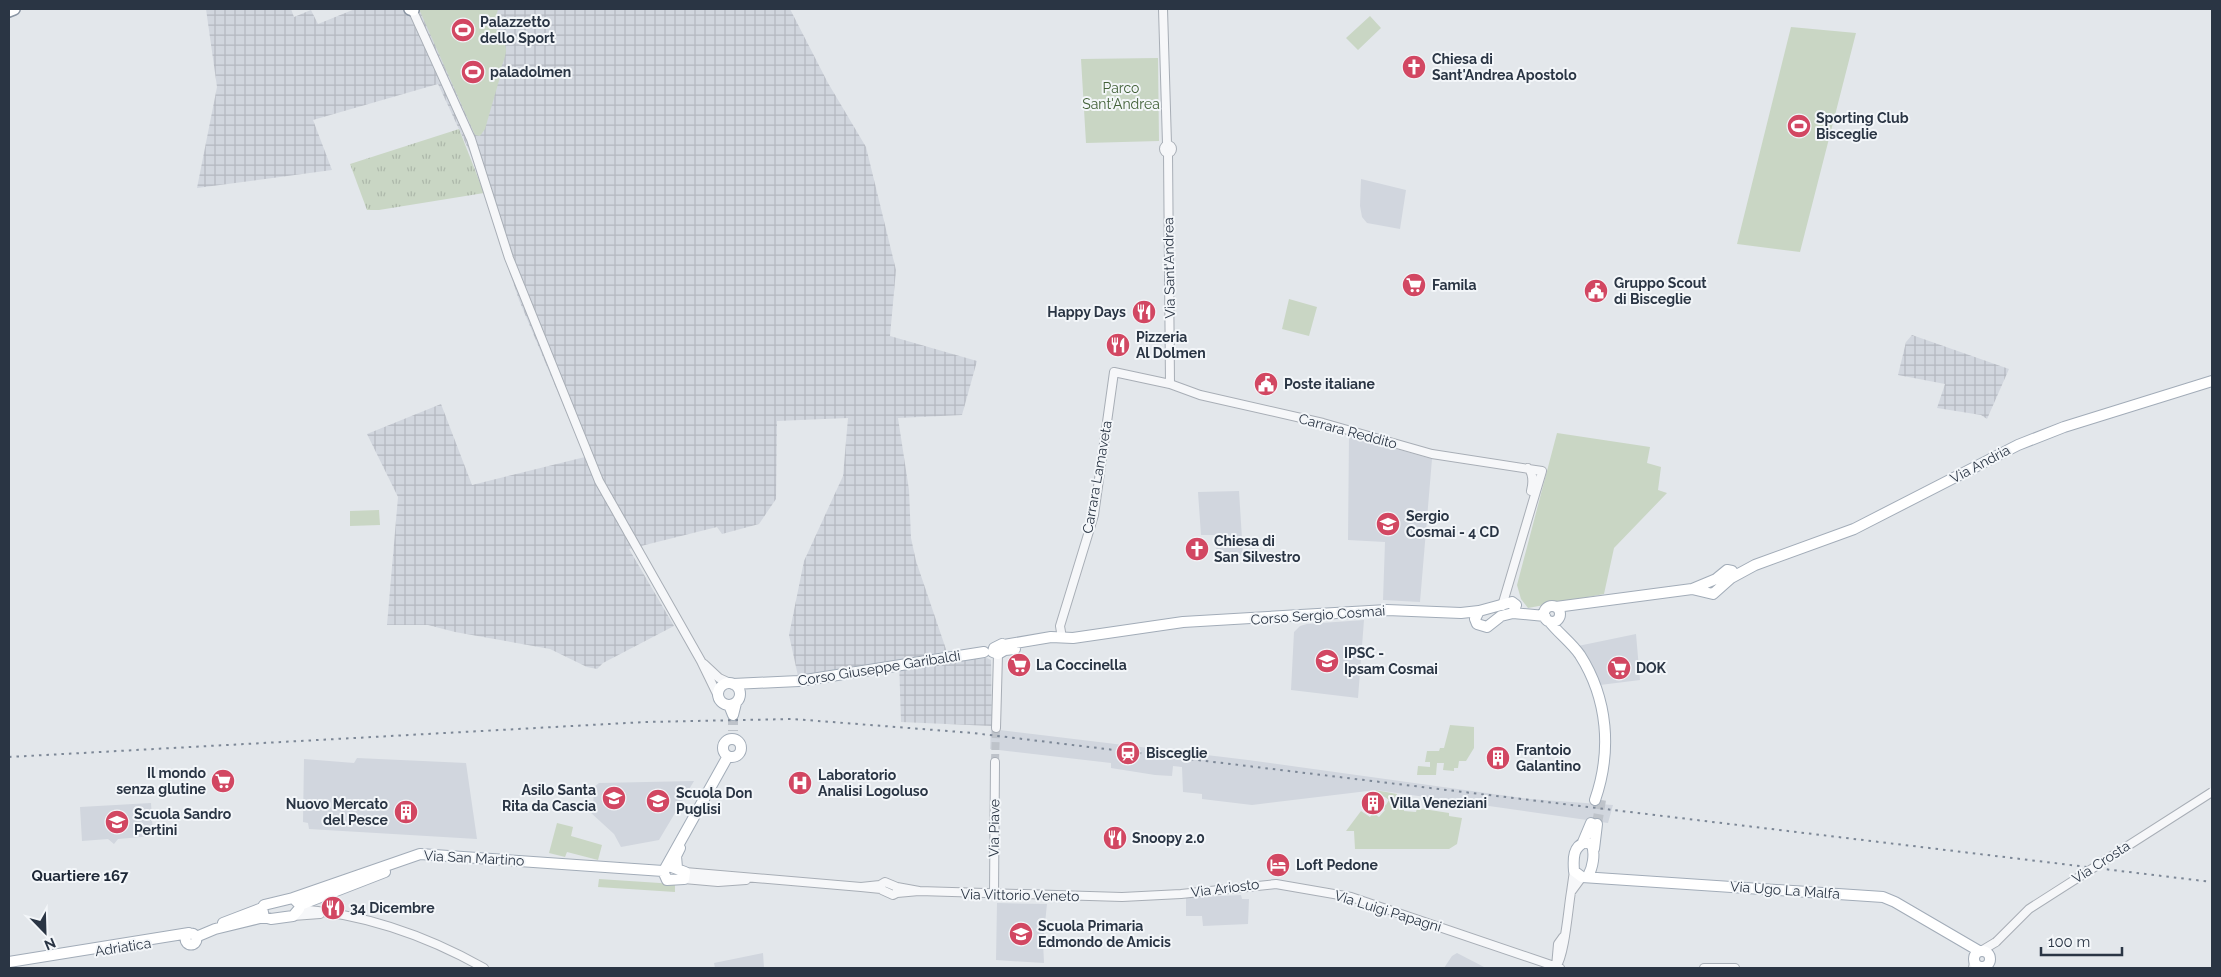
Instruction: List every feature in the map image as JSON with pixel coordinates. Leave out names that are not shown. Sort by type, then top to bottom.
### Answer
[{"type":"highway","points":[[9,11],[14,9]]},
{"type":"main road","name":"Via Andria","points":[[1554,613],[1692,589],[1709,589],[1716,579],[1729,572],[1755,565],[1854,529],[2034,438],[2212,381]]},
{"type":"main road","name":"Corso Sergio Cosmai","points":[[1175,623],[1387,610],[1461,613],[1502,606],[1510,602],[1514,607]]},
{"type":"main road","points":[[1479,611],[1475,616],[1475,621],[1478,626],[1487,627],[1514,607],[1554,613],[1560,632],[1579,655],[1599,698],[1606,729],[1606,745],[1598,800]]},
{"type":"main road","name":"Corso Sergio Cosmai","points":[[1461,613],[1475,621]]},
{"type":"main road","name":"Corso Giuseppe Garibaldi","points":[[735,702],[750,690],[774,684],[1051,643],[1062,638],[1175,623]]},
{"type":"main road","name":"Corso Giuseppe Garibaldi","points":[[732,684],[774,684]]},
{"type":"main road","points":[[732,684],[738,688],[735,702],[721,702],[718,696],[721,687],[732,684]]},
{"type":"main road","points":[[730,757],[677,853],[682,873],[664,872],[730,757],[740,752],[741,746],[733,740],[723,746],[724,752],[730,757]]},
{"type":"main road","points":[[1594,824],[1592,864],[1581,874],[1575,850],[1583,842],[1594,824]]},
{"type":"main road","points":[[1583,842],[1589,842],[1594,848]]},
{"type":"main road","name":"Via San Martino","points":[[296,907],[420,854],[664,872]]},
{"type":"main road","name":"Via San Martino","points":[[296,907],[412,862],[432,860],[664,872]]},
{"type":"main road","points":[[1592,864],[1603,877]]},
{"type":"main road","name":"Via Ugo La Malfa","points":[[1581,874],[1883,897],[1958,938],[1983,962]]},
{"type":"main road","name":"Adriatica","points":[[263,913],[271,903],[296,907]]},
{"type":"main road","name":"Adriatica","points":[[9,962],[191,936],[263,913],[296,907]]},
{"type":"street","points":[[411,9],[471,139],[509,258],[599,481],[701,661],[718,696]]},
{"type":"street","name":"Via Sant'Andrea","points":[[1163,9],[1170,384]]},
{"type":"street","name":"Carrara Reddito","points":[[1114,372],[1170,384],[1185,391],[1292,415],[1432,454],[1542,471],[1526,522]]},
{"type":"street","name":"Carrara Lamaveta","points":[[1062,638],[1060,626],[1094,515],[1114,372]]},
{"type":"street","points":[[1502,606],[1526,522],[1525,512],[1533,483],[1532,472],[1528,468]]},
{"type":"street","points":[[1510,582],[1514,607]]},
{"type":"street","points":[[996,728],[997,651]]},
{"type":"street","points":[[701,661],[719,678],[732,684]]},
{"type":"street","name":"Via Piave","points":[[994,894],[995,762]]},
{"type":"street","name":"Via Crosta","points":[[1983,962],[1996,942],[2028,909],[2212,792]]},
{"type":"street","name":"Via Vittorio Veneto","points":[[682,873],[733,882],[750,879],[861,887],[880,887],[885,882],[897,890],[1122,897]]},
{"type":"street","points":[[1558,968],[1558,944],[1564,936],[1571,892],[1581,874]]},
{"type":"street","name":"Via Ariosto","points":[[1122,897],[1182,894],[1269,883]]},
{"type":"street","name":"Via Luigi Papagni","points":[[1269,883],[1351,897],[1558,968]]},
{"type":"street","points":[[314,910],[316,898]]},
{"type":"street","points":[[296,907],[327,914]]},
{"type":"street","points":[[296,907],[359,919],[410,932],[448,948],[484,968]]},
{"type":"street","points":[[1704,968],[1735,968]]},
{"type":"shaded area","points":[[206,9],[291,9],[294,17],[311,10],[318,24],[355,9],[790,9],[828,83],[866,147],[896,270],[890,336],[977,361],[962,415],[898,418],[909,490],[911,538],[916,561],[950,661],[987,658],[991,660],[992,726],[901,722],[899,661],[798,676],[789,635],[804,561],[843,476],[848,418],[777,421],[776,499],[759,524],[722,534],[717,527],[629,549],[674,626],[603,663],[597,669],[587,667],[550,649],[455,632],[428,625],[387,625],[398,497],[367,434],[441,404],[472,485],[585,457],[519,300],[471,155],[438,84],[313,120],[332,170],[197,188],[217,87]]},
{"type":"shaded area","points":[[1361,179],[1406,190],[1400,229],[1367,223],[1362,217],[1360,206]]},
{"type":"shaded area","points":[[1912,335],[2009,369],[1987,419],[1981,415],[1937,408],[1945,384],[1898,375],[1906,342]]},
{"type":"shaded area","name":"Sergio Cosmai - 4 CD","points":[[1349,436],[1432,459],[1420,602],[1383,600],[1385,542],[1348,540]]},
{"type":"shaded area","points":[[1239,491],[1243,555],[1216,557],[1217,535],[1201,535],[1198,492]]},
{"type":"shaded area","name":"IPSC - Ipsam Cosmai","points":[[1364,620],[1358,698],[1291,690],[1294,632],[1300,626]]},
{"type":"shaded area","points":[[1636,634],[1640,680],[1600,685],[1578,646]]},
{"type":"shaded area","points":[[991,729],[1248,760],[1530,799],[1613,805],[1608,823],[1376,790],[1252,805],[1202,799],[1202,794],[1183,792],[1182,767],[1173,766],[1172,776],[1155,775],[1111,768],[1111,763],[990,749]]},
{"type":"shaded area","points":[[357,758],[466,763],[477,839],[309,829],[308,823],[303,822],[304,759],[354,763]]},
{"type":"shaded area","name":"Scuola Don Puglisi","points":[[694,781],[659,840],[621,847],[614,834],[590,812],[593,809],[594,787],[599,783]]},
{"type":"shaded area","name":"Scuola Sandro Pertini","points":[[151,803],[153,836],[118,839],[114,844],[108,839],[82,841],[80,807]]},
{"type":"shaded area","points":[[1241,895],[1242,899],[1249,899],[1248,924],[1203,926],[1202,916],[1186,916],[1186,898]]},
{"type":"shaded area","name":"Scuola Primaria Edmondo de Amicis","points":[[997,903],[1047,904],[1043,942],[1044,963],[996,960]]},
{"type":"shaded area","points":[[763,953],[764,968],[715,968],[714,963]]},
{"type":"shaded area","points":[[1457,953],[1486,968],[1444,968],[1452,956]]},
{"type":"green space","name":"paladolmen","points":[[419,9],[498,9],[494,24],[505,43],[506,53],[485,129],[480,136],[475,135]]},
{"type":"green space","points":[[1370,16],[1381,28],[1358,50],[1346,38]]},
{"type":"green space","name":"Sporting Club Bisceglie","points":[[1791,27],[1856,33],[1800,252],[1737,244]]},
{"type":"green space","name":"Parco Sant'Andrea","points":[[1158,58],[1159,141],[1086,143],[1081,59]]},
{"type":"green space","points":[[459,129],[484,193],[379,210],[367,210],[350,164]]},
{"type":"green space","points":[[1289,299],[1317,307],[1309,336],[1282,329]]},
{"type":"green space","points":[[1557,433],[1650,447],[1647,463],[1661,467],[1658,490],[1667,493],[1614,548],[1604,594],[1528,608],[1521,599],[1517,585]]},
{"type":"green space","points":[[379,510],[380,525],[350,526],[350,511]]},
{"type":"green space","points":[[1450,725],[1474,727],[1474,748],[1466,761],[1459,761],[1458,768],[1454,768],[1454,771],[1443,770],[1444,763],[1437,763],[1436,775],[1417,775],[1418,766],[1430,767],[1430,762],[1425,762],[1427,751],[1439,751],[1440,748],[1444,748]]},
{"type":"green space","points":[[1375,790],[1397,794],[1395,802],[1404,805],[1404,811],[1416,812],[1417,808],[1449,813],[1449,816],[1462,818],[1457,844],[1449,849],[1355,849],[1354,831],[1346,831],[1361,811],[1370,817],[1373,813],[1379,817],[1385,810],[1379,806],[1381,802],[1386,805],[1389,800]]},
{"type":"green space","points":[[557,823],[573,827],[571,836],[602,845],[598,860],[567,852],[565,857],[549,853]]},
{"type":"green space","points":[[599,879],[675,884],[675,892],[598,887]]},
{"type":"tunnel","points":[[733,715],[733,731]]},
{"type":"tunnel","points":[[995,762],[996,728]]},
{"type":"tunnel","points":[[1597,824],[1601,800]]},
{"type":"railway","points":[[9,757],[645,722],[793,719],[973,733],[2212,882]]},
{"type":"place","name":"Palazzetto dello Sport","points":[[463,30]]},
{"type":"place","name":"Chiesa di Sant'Andrea Apostolo","points":[[1414,67]]},
{"type":"place","name":"paladolmen","points":[[473,72]]},
{"type":"place","name":"Sporting Club Bisceglie","points":[[1799,126]]},
{"type":"place","name":"Famila","points":[[1414,285]]},
{"type":"place","name":"Gruppo Scout di Bisceglie","points":[[1596,291]]},
{"type":"place","name":"Happy Days","points":[[1144,312]]},
{"type":"place","name":"Pizzeria Al Dolmen","points":[[1118,345]]},
{"type":"place","name":"Poste italiane","points":[[1266,384]]},
{"type":"place","name":"Sergio Cosmai - 4 CD","points":[[1388,524]]},
{"type":"place","name":"Chiesa di San Silvestro","points":[[1197,549]]},
{"type":"place","name":"IPSC - Ipsam Cosmai","points":[[1327,661]]},
{"type":"place","name":"La Coccinella","points":[[1019,665]]},
{"type":"place","name":"DOK","points":[[1619,668]]},
{"type":"place","name":"Bisceglie","points":[[1128,753]]},
{"type":"place","name":"Frantoio Galantino","points":[[1498,758]]},
{"type":"place","name":"Il mondo senza glutine","points":[[223,781]]},
{"type":"place","name":"Laboratorio Analisi Logoluso","points":[[800,783]]},
{"type":"place","name":"Asilo Santa Rita da Cascia","points":[[614,798]]},
{"type":"place","name":"Scuola Don Puglisi","points":[[658,801]]},
{"type":"place","name":"Villa Veneziani","points":[[1373,803]]},
{"type":"place","name":"Nuovo Mercato del Pesce","points":[[406,812]]},
{"type":"place","name":"Scuola Sandro Pertini","points":[[117,822]]},
{"type":"place","name":"Snoopy 2.0","points":[[1115,838]]},
{"type":"place","name":"Loft Pedone","points":[[1278,865]]},
{"type":"place","name":"34 Dicembre","points":[[333,908]]},
{"type":"place","name":"Scuola Primaria Edmondo de Amicis","points":[[1021,934]]},
{"type":"district","name":"Quartiere 167","points":[[80,876]]}]
